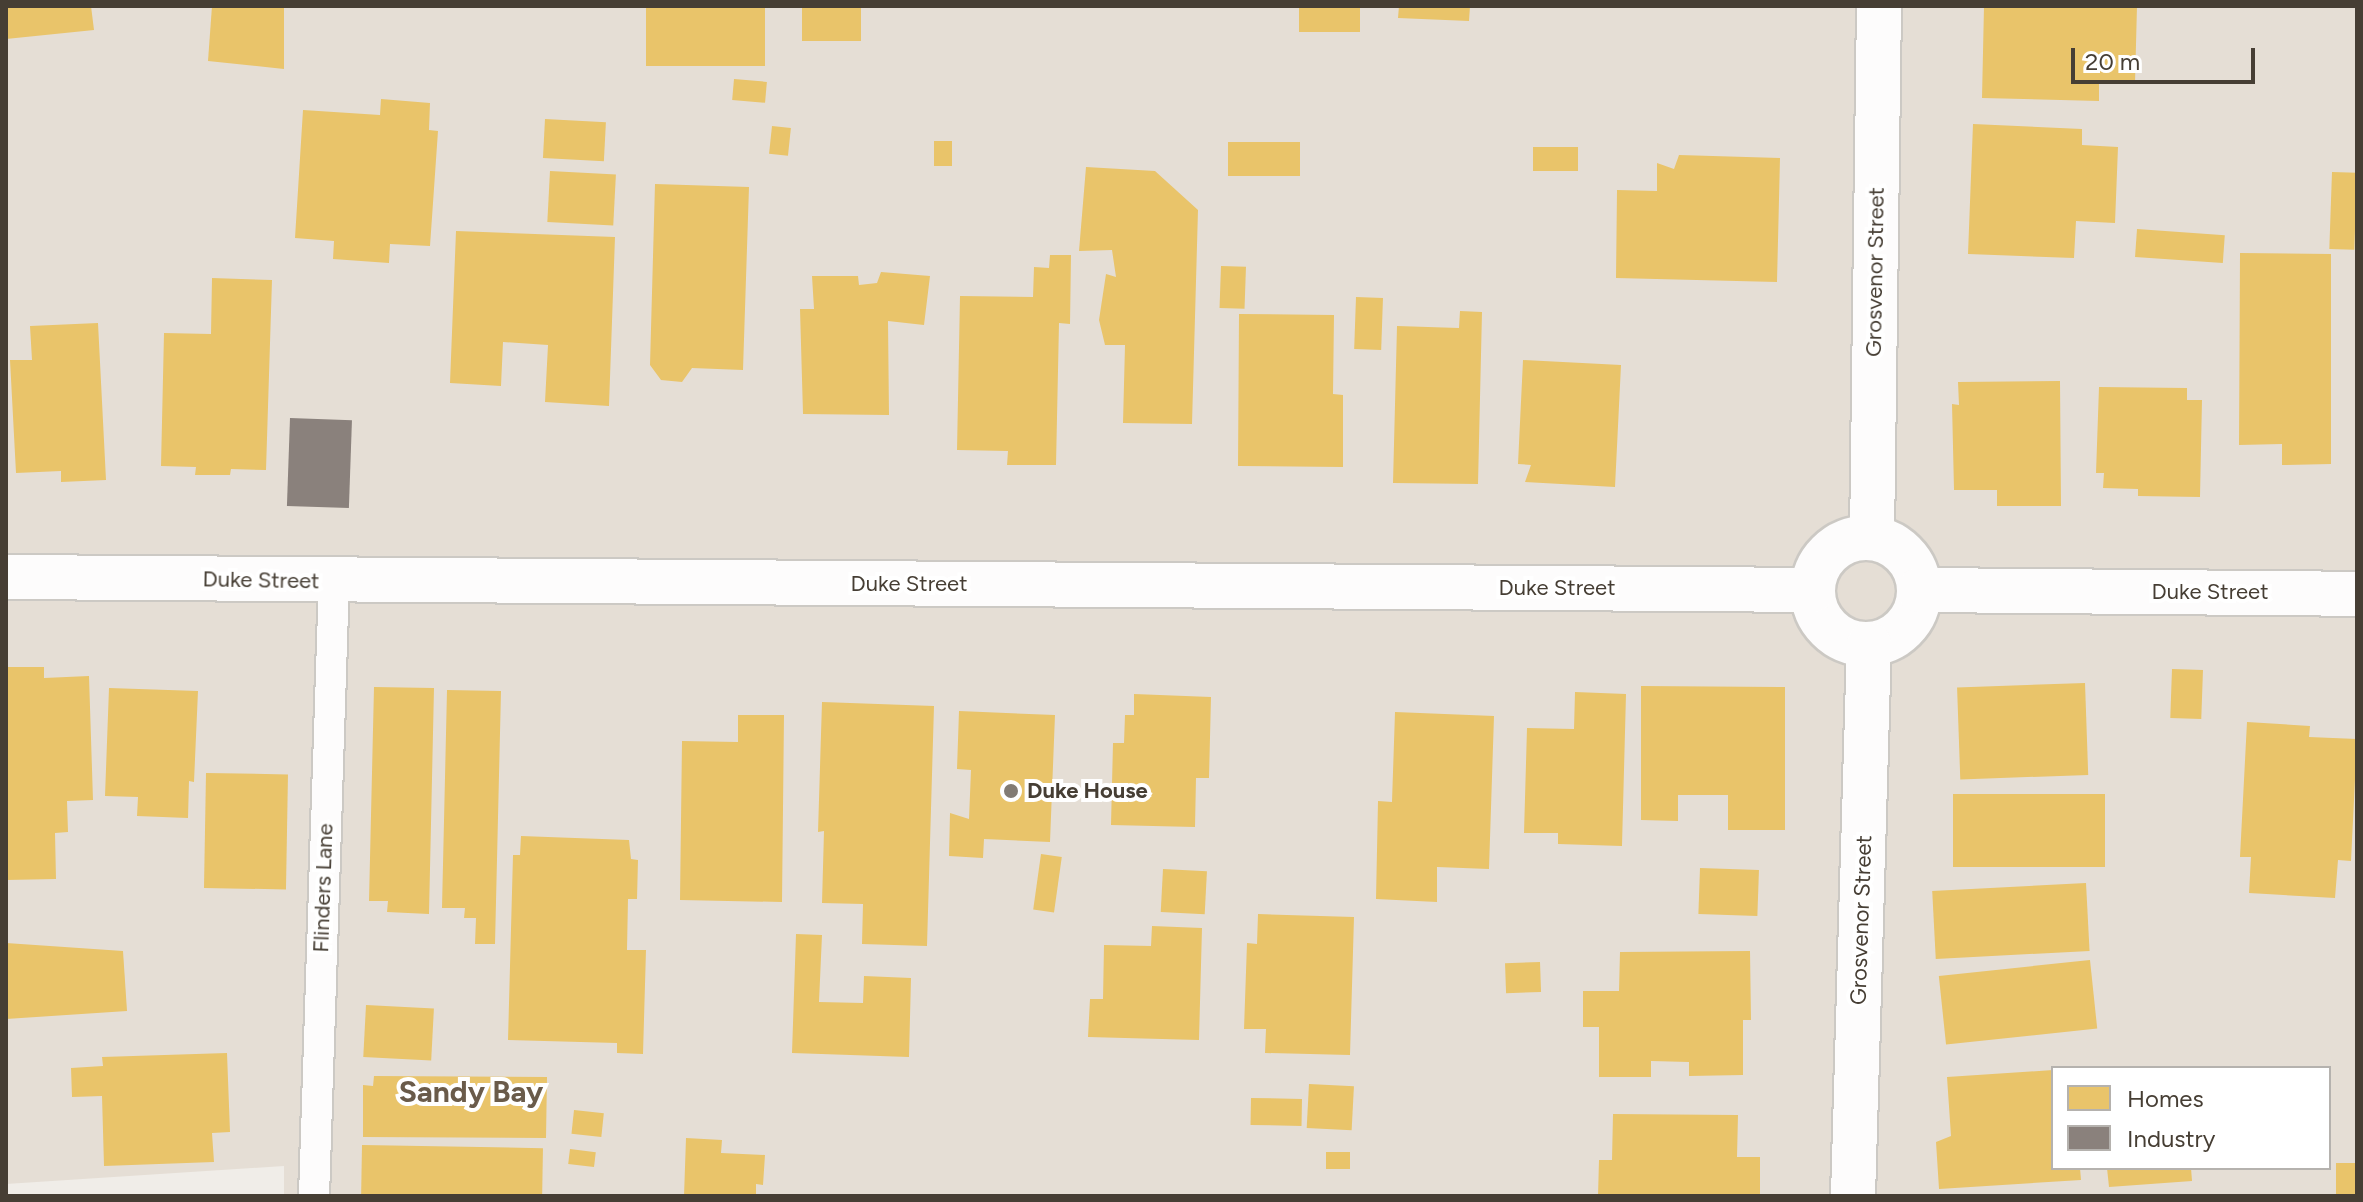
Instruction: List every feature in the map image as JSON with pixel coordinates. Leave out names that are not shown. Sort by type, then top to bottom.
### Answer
[{"type":"street","name":"Grosvenor Street","points":[[1872,538],[1879,6]]},
{"type":"street","points":[[1872,538],[1887,542],[1910,562],[1919,590],[1910,620],[1899,632],[1869,644],[1852,642],[1829,630],[1815,608],[1813,590],[1816,573],[1838,546],[1872,538]]},
{"type":"street","name":"Duke Street","points":[[6,577],[1813,590]]},
{"type":"street","name":"Duke Street","points":[[1919,590],[2357,594]]},
{"type":"street","name":"Grosvenor Street","points":[[1853,1196],[1869,644]]},
{"type":"lane","name":"Flinders Lane","points":[[314,1196],[334,581]]},
{"type":"shaded area","points":[[6,6],[2357,6],[2357,1196],[284,1196],[284,1166],[6,1184]]},
{"type":"building: Homes","points":[[6,6],[91,6],[94,30],[6,39]]},
{"type":"building: Homes","points":[[212,6],[284,6],[284,69],[208,61]]},
{"type":"building: Homes","points":[[646,6],[765,6],[765,66],[646,66]]},
{"type":"building: Homes","points":[[802,6],[861,6],[861,41],[802,41]]},
{"type":"building: Homes","points":[[1299,6],[1360,6],[1360,32],[1299,32]]},
{"type":"building: Homes","points":[[1399,6],[1470,6],[1469,21],[1398,18]]},
{"type":"building: Homes","points":[[1984,6],[2137,6],[2135,83],[2099,82],[2099,101],[1982,98]]},
{"type":"building: Homes","points":[[734,79],[767,82],[765,103],[732,100]]},
{"type":"building: Homes","points":[[381,99],[430,103],[429,130],[438,131],[430,246],[390,244],[389,263],[333,259],[334,241],[295,238],[303,110],[380,115]]},
{"type":"building: Homes","points":[[545,119],[606,122],[604,161],[543,158]]},
{"type":"building: Homes","points":[[1973,124],[2082,129],[2082,145],[2118,147],[2115,223],[2076,221],[2074,258],[1968,254]]},
{"type":"building: Homes","points":[[772,126],[791,128],[788,156],[769,154]]},
{"type":"building: Homes","points":[[934,141],[952,141],[952,166],[934,166]]},
{"type":"building: Homes","points":[[1228,142],[1300,142],[1300,176],[1228,176]]},
{"type":"building: Homes","points":[[1533,147],[1578,147],[1578,171],[1533,171]]},
{"type":"building: Homes","points":[[1679,155],[1780,158],[1777,282],[1616,278],[1617,190],[1657,191],[1657,163],[1674,169]]},
{"type":"building: Homes","points":[[1086,167],[1155,171],[1198,210],[1192,424],[1123,423],[1125,345],[1105,345],[1099,320],[1106,274],[1116,277],[1112,250],[1079,251]]},
{"type":"building: Homes","points":[[550,171],[616,174],[613,225],[547,222]]},
{"type":"building: Homes","points":[[2332,172],[2357,173],[2354,250],[2329,249]]},
{"type":"building: Homes","points":[[655,184],[749,187],[743,370],[692,368],[682,382],[661,380],[650,365]]},
{"type":"building: Homes","points":[[2137,229],[2225,235],[2223,263],[2135,257]]},
{"type":"building: Homes","points":[[456,231],[615,237],[609,406],[545,402],[548,345],[503,342],[501,386],[450,383]]},
{"type":"building: Homes","points":[[2240,253],[2331,254],[2331,464],[2282,465],[2282,444],[2239,445]]},
{"type":"building: Homes","points":[[1050,255],[1071,255],[1070,324],[1059,323],[1056,465],[1007,465],[1008,451],[957,450],[960,296],[1033,297],[1034,267],[1049,268]]},
{"type":"building: Homes","points":[[1221,266],[1246,267],[1245,309],[1220,308]]},
{"type":"building: Homes","points":[[881,272],[930,276],[924,325],[888,321],[889,415],[803,414],[800,309],[814,309],[812,276],[858,276],[859,285],[877,283]]},
{"type":"building: Homes","points":[[212,278],[272,280],[266,470],[231,469],[230,475],[195,475],[196,467],[161,466],[164,333],[211,334]]},
{"type":"building: Homes","points":[[1356,297],[1383,298],[1381,350],[1354,349]]},
{"type":"building: Homes","points":[[1460,311],[1482,312],[1478,484],[1393,483],[1397,326],[1459,328]]},
{"type":"building: Homes","points":[[1239,314],[1334,315],[1333,394],[1343,395],[1343,467],[1238,466]]},
{"type":"building: Homes","points":[[98,323],[106,480],[61,482],[61,471],[16,473],[10,360],[32,360],[30,326]]},
{"type":"building: Homes","points":[[1523,360],[1621,365],[1615,487],[1525,482],[1531,465],[1518,464]]},
{"type":"building: Homes","points":[[2060,381],[2061,506],[1997,506],[1997,490],[1954,490],[1952,404],[1959,405],[1958,382]]},
{"type":"building: Homes","points":[[2099,387],[2187,388],[2187,400],[2202,400],[2200,497],[2138,496],[2138,489],[2103,488],[2104,473],[2096,473]]},
{"type":"building: Homes","points":[[6,667],[44,667],[44,678],[89,676],[93,800],[67,801],[68,832],[55,833],[56,879],[6,880]]},
{"type":"building: Homes","points":[[2172,669],[2203,670],[2201,719],[2170,718]]},
{"type":"building: Homes","points":[[2085,683],[2088,775],[1960,779],[1957,687]]},
{"type":"building: Homes","points":[[1641,686],[1785,687],[1785,830],[1728,830],[1728,795],[1678,795],[1678,821],[1641,820]]},
{"type":"building: Homes","points":[[374,687],[434,688],[429,914],[387,912],[388,901],[369,901]]},
{"type":"building: Homes","points":[[109,688],[198,691],[194,782],[189,781],[188,818],[137,816],[138,797],[105,796]]},
{"type":"building: Homes","points":[[447,690],[501,691],[495,944],[475,944],[476,918],[464,918],[465,908],[442,908]]},
{"type":"building: Homes","points":[[1575,692],[1626,694],[1622,846],[1558,844],[1558,833],[1524,833],[1527,728],[1574,729]]},
{"type":"building: Homes","points":[[1134,694],[1211,697],[1209,778],[1196,778],[1195,827],[1111,825],[1113,743],[1124,743],[1125,715],[1134,715]]},
{"type":"building: Homes","points":[[822,702],[934,706],[927,946],[862,944],[863,904],[822,903],[824,831],[818,832]]},
{"type":"building: Homes","name":"Duke House","points":[[959,711],[1055,715],[1050,842],[984,839],[983,858],[949,856],[950,813],[969,819],[971,770],[957,769]]},
{"type":"building: Homes","points":[[1395,712],[1494,716],[1489,869],[1437,867],[1437,902],[1376,899],[1378,801],[1392,802]]},
{"type":"building: Homes","points":[[738,715],[784,715],[782,902],[680,900],[682,741],[738,742]]},
{"type":"building: Homes","points":[[2247,722],[2310,726],[2309,737],[2357,739],[2351,861],[2338,860],[2335,898],[2249,893],[2251,857],[2240,857]]},
{"type":"building: Homes","points":[[206,773],[288,774],[286,889],[204,888]]},
{"type":"building: Homes","points":[[1953,794],[2105,794],[2105,867],[1953,867]]},
{"type":"building: Homes","points":[[521,836],[629,840],[631,859],[638,860],[637,899],[628,899],[627,950],[646,950],[643,1054],[617,1053],[617,1043],[508,1040],[513,855],[520,855]]},
{"type":"building: Homes","points":[[1041,854],[1062,857],[1054,912],[1033,909]]},
{"type":"building: Homes","points":[[1700,868],[1759,870],[1757,916],[1698,914]]},
{"type":"building: Homes","points":[[1163,869],[1207,871],[1205,914],[1161,912]]},
{"type":"building: Homes","points":[[2086,883],[2090,951],[1936,959],[1932,891]]},
{"type":"building: Homes","points":[[1258,914],[1354,917],[1350,1055],[1265,1053],[1266,1029],[1244,1029],[1247,943],[1257,944]]},
{"type":"building: Homes","points":[[1152,926],[1202,928],[1199,1040],[1088,1037],[1090,999],[1103,999],[1104,945],[1151,946]]},
{"type":"building: Homes","points":[[796,934],[822,935],[819,1002],[863,1003],[864,976],[911,978],[909,1057],[792,1053]]},
{"type":"building: Homes","points":[[6,943],[123,951],[127,1011],[6,1019]]},
{"type":"building: Homes","points":[[1750,951],[1751,1020],[1743,1020],[1743,1075],[1689,1076],[1689,1062],[1651,1061],[1651,1077],[1599,1077],[1599,1027],[1583,1027],[1583,991],[1619,991],[1620,952]]},
{"type":"building: Homes","points":[[2090,960],[2097,1029],[1946,1045],[1939,976]]},
{"type":"building: Homes","points":[[1540,962],[1541,992],[1506,993],[1505,963]]},
{"type":"building: Homes","points":[[366,1005],[434,1009],[431,1060],[363,1057]]},
{"type":"building: Homes","points":[[227,1053],[230,1132],[212,1133],[214,1162],[104,1166],[102,1096],[72,1097],[71,1068],[103,1066],[102,1057]]},
{"type":"building: Homes","points":[[2051,1070],[2051,1170],[2080,1170],[2081,1180],[1939,1189],[1936,1142],[1951,1136],[1947,1077]]},
{"type":"building: Homes","points":[[374,1076],[547,1077],[546,1138],[363,1137],[363,1085],[373,1086]]},
{"type":"building: Homes","points":[[1309,1084],[1354,1086],[1352,1130],[1307,1128]]},
{"type":"building: Homes","points":[[1251,1098],[1302,1099],[1302,1126],[1251,1125]]},
{"type":"building: Homes","points":[[574,1110],[604,1113],[601,1137],[571,1134]]},
{"type":"building: Homes","points":[[1613,1114],[1738,1115],[1737,1157],[1760,1157],[1760,1196],[1598,1196],[1599,1160],[1612,1160]]},
{"type":"building: Homes","points":[[686,1138],[722,1140],[721,1153],[765,1155],[763,1185],[756,1184],[756,1196],[684,1196]]},
{"type":"building: Homes","points":[[362,1145],[543,1148],[542,1196],[361,1196]]},
{"type":"building: Homes","points":[[570,1149],[596,1152],[594,1167],[568,1164]]},
{"type":"building: Homes","points":[[1326,1152],[1350,1152],[1350,1169],[1326,1169]]},
{"type":"building: Homes","points":[[2336,1163],[2357,1163],[2357,1196],[2336,1196]]},
{"type":"building: Homes","points":[[2107,1170],[2191,1170],[2192,1181],[2109,1187]]},
{"type":"building: Industry","points":[[290,418],[352,420],[349,508],[287,506]]},
{"type":"place","name":"Duke House","points":[[1011,791]]},
{"type":"district","name":"Sandy Bay","points":[[471,1092]]}]
